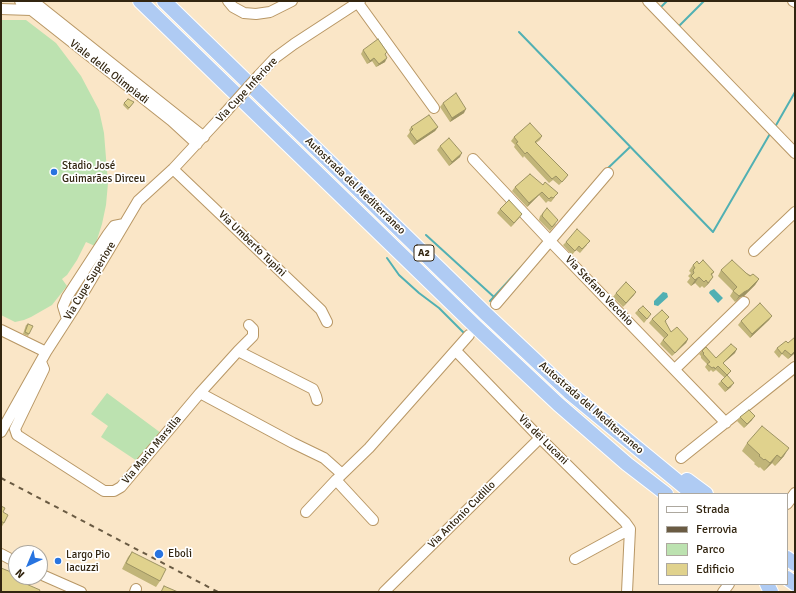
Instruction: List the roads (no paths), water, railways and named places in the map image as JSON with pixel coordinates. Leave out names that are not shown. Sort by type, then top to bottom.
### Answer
[{"type":"highway","name":"Autostrada del Mediterraneo","points":[[140,1],[474,325],[558,404],[627,464],[665,493]]},
{"type":"highway","name":"Autostrada del Mediterraneo","points":[[164,1],[474,302],[569,392],[692,493]]},
{"type":"highway","points":[[640,451],[662,463],[705,493]]},
{"type":"highway","points":[[627,464],[648,488],[658,496]]},
{"type":"street","name":"Viale delle Olimpiadi","points":[[20,1],[32,5],[170,106],[201,141]]},
{"type":"street","points":[[228,1],[244,13],[256,14],[270,12],[292,1]]},
{"type":"street","points":[[648,1],[795,153]]},
{"type":"street","points":[[359,2],[434,108]]},
{"type":"street","name":"Via Cupe Inferiore","points":[[201,141],[259,74],[275,58],[359,2]]},
{"type":"street","name":"Viale delle Olimpiadi","points":[[32,5],[172,121],[201,141]]},
{"type":"street","points":[[1,9],[32,5]]},
{"type":"street","name":"Via Cupe Superiore","points":[[1,432],[46,352],[138,201],[201,141]]},
{"type":"street","name":"Via Stefano Vecchio","points":[[473,159],[550,241],[726,422]]},
{"type":"street","name":"Via Umberto Tupini","points":[[173,169],[321,310],[327,322]]},
{"type":"street","points":[[496,304],[608,173]]},
{"type":"street","points":[[754,251],[795,212]]},
{"type":"street","points":[[675,369],[744,302]]},
{"type":"street","name":"Via Mario Marsilia","points":[[41,362],[44,369],[15,428],[17,435],[104,491],[114,491],[121,487],[200,393],[238,350],[253,336],[253,329],[249,325]]},
{"type":"street","points":[[1,330],[46,352]]},
{"type":"street","points":[[306,512],[369,448],[469,335]]},
{"type":"street","points":[[238,350],[313,390],[317,400]]},
{"type":"street","name":"Via dei Lucani","points":[[456,351],[540,438],[625,522],[630,529]]},
{"type":"street","points":[[681,458],[795,367]]},
{"type":"street","points":[[200,393],[324,458],[373,520]]},
{"type":"street","name":"Via Antonio Cudillo","points":[[384,592],[540,438]]},
{"type":"street","points":[[788,503],[795,493]]},
{"type":"street","points":[[575,559],[630,529]]},
{"type":"street","points":[[627,592],[630,529]]},
{"type":"street","points":[[48,578],[81,592]]},
{"type":"water","points":[[714,289],[723,298],[718,303],[709,293]]},
{"type":"water","points":[[663,292],[667,293],[668,297],[658,306],[654,305],[654,301]]},
{"type":"waterway","points":[[661,7],[667,1]]},
{"type":"waterway","points":[[679,26],[704,1]]},
{"type":"waterway","points":[[519,32],[713,232],[771,132]]},
{"type":"waterway","points":[[775,127],[795,92]]},
{"type":"waterway","points":[[606,170],[630,147]]},
{"type":"waterway","points":[[426,235],[494,297]]},
{"type":"waterway","points":[[387,258],[399,275],[439,308],[465,334]]},
{"type":"waterway","points":[[490,301],[526,262]]},
{"type":"railway","points":[[1,478],[218,592]]},
{"type":"place","name":"Stadio José Guimarães Dirceu","points":[[54,172]]},
{"type":"place","name":"Eboli","points":[[159,554]]},
{"type":"place","name":"Largo Pio Iacuzzi","points":[[58,561]]}]
